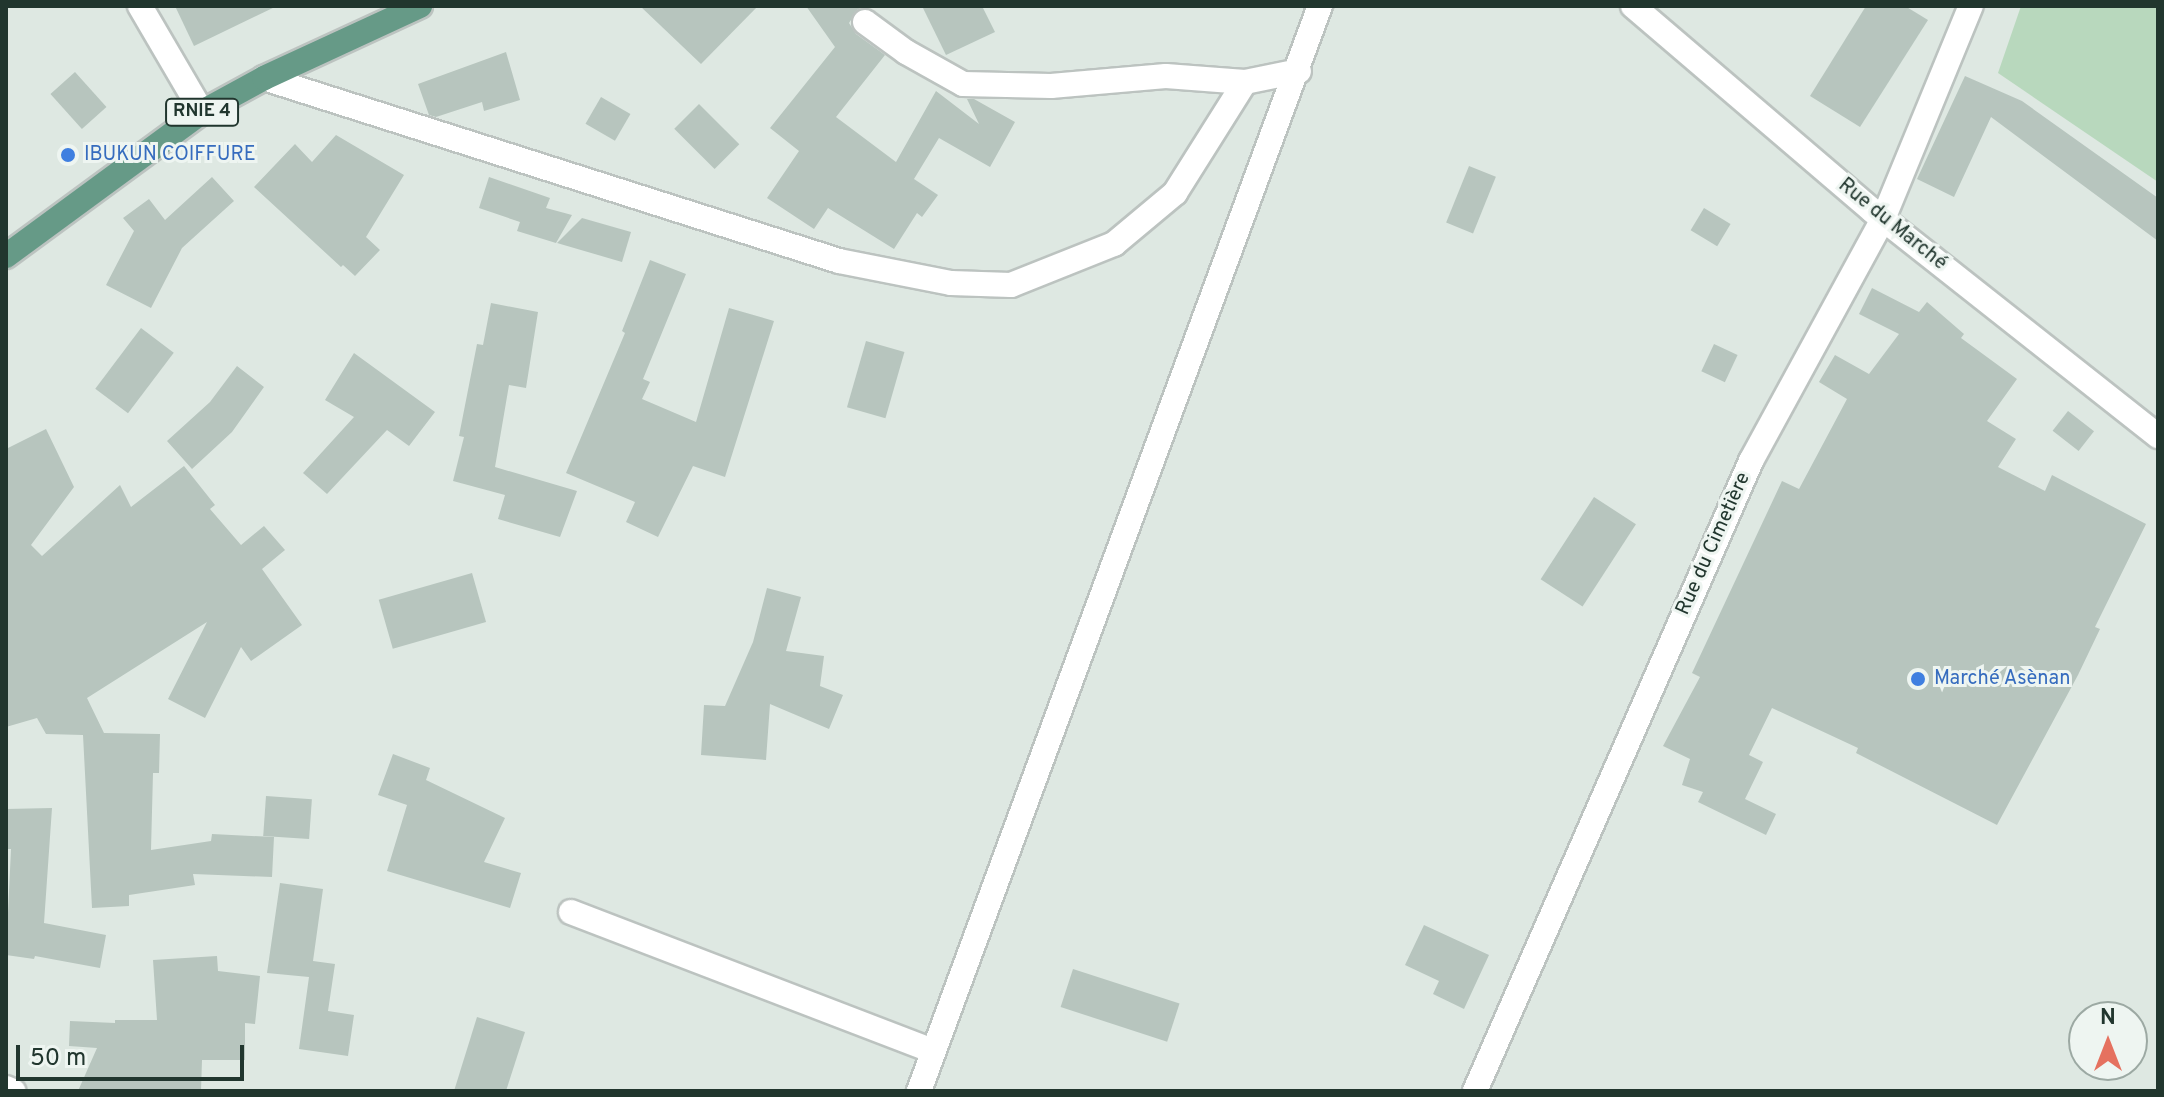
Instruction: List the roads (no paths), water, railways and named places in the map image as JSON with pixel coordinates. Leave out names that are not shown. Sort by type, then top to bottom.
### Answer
[{"type":"main road","name":"RNIE 4","points":[[6,256],[202,112],[264,78],[420,6]]},
{"type":"street","points":[[140,6],[202,112]]},
{"type":"street","points":[[919,1091],[1299,71],[1320,6]]},
{"type":"street","name":"Rue du Marché","points":[[1633,6],[1883,219],[2158,436]]},
{"type":"street","name":"Rue du Cimetière","points":[[1475,1091],[1751,461],[1883,219],[1971,6]]},
{"type":"street","points":[[865,22],[906,52],[963,84],[1051,86],[1166,76],[1245,82],[1299,71]]},
{"type":"street","points":[[264,78],[839,261],[951,283],[1011,285],[1114,244],[1175,193],[1245,82]]},
{"type":"street","points":[[571,912],[933,1051]]},
{"type":"street","points":[[6,1088],[13,1091]]},
{"type":"place","name":"IBUKUN COIFFURE","points":[[68,155]]},
{"type":"place","name":"Marché Asènan","points":[[1918,679]]}]
